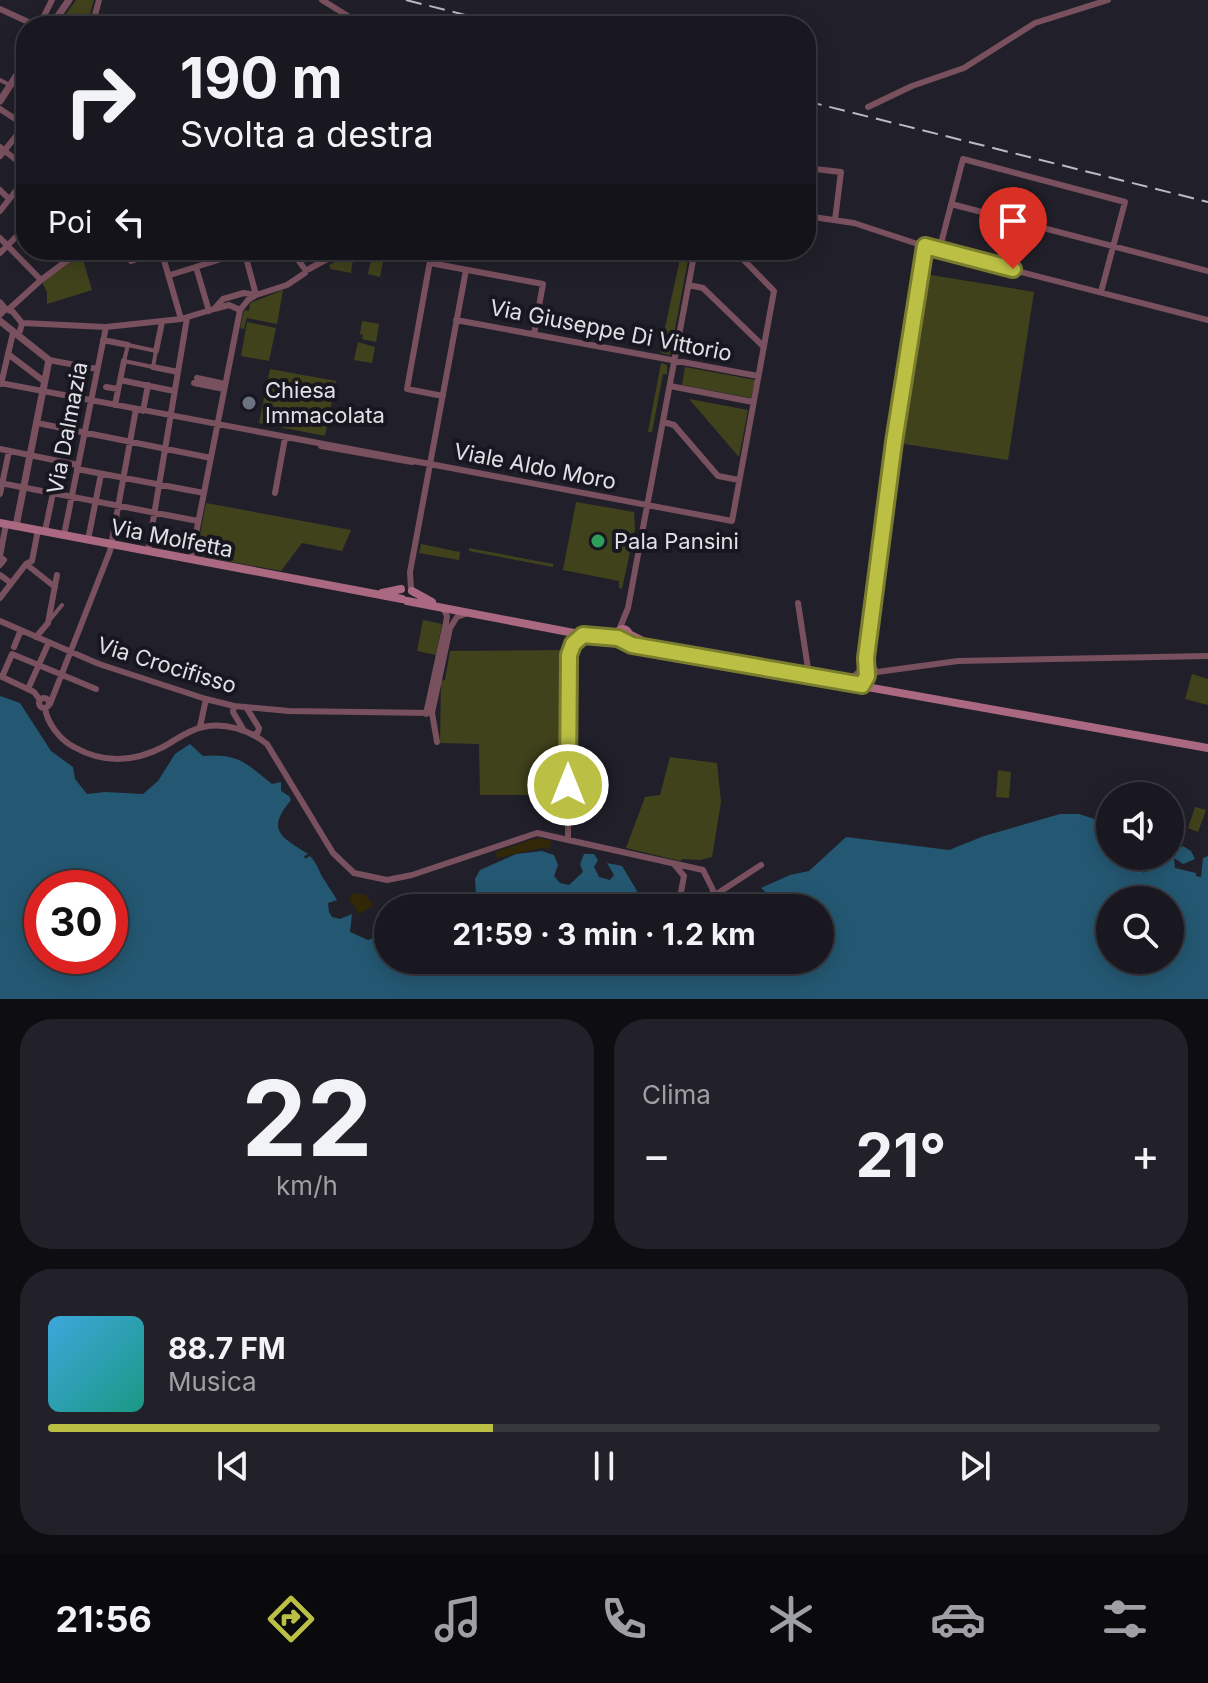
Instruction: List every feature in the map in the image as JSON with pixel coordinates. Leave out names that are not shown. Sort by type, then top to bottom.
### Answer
[{"type":"main road","name":"Via Molfetta","points":[[3,523],[338,588]]},
{"type":"main road","points":[[338,588],[383,593],[408,590],[440,604],[599,634],[623,634]]},
{"type":"main road","points":[[338,588],[583,635],[623,634]]},
{"type":"main road","points":[[405,600],[411,598],[408,590]]},
{"type":"main road","points":[[623,634],[632,645],[1208,748]]},
{"type":"street","points":[[0,9],[5,0]]},
{"type":"street","points":[[322,0],[346,16]]},
{"type":"street","points":[[868,107],[912,86],[964,68],[1035,23],[1108,0]]},
{"type":"street","points":[[0,101],[16,76]]},
{"type":"street","points":[[0,80],[10,85]]},
{"type":"street","points":[[2,151],[16,136]]},
{"type":"street","points":[[939,251],[963,159],[1125,202],[1101,292]]},
{"type":"street","points":[[816,169],[841,172],[835,220]]},
{"type":"street","points":[[0,190],[9,199]]},
{"type":"street","points":[[0,211],[16,190]]},
{"type":"street","points":[[951,204],[1208,271]]},
{"type":"street","points":[[816,217],[1208,320]]},
{"type":"street","points":[[0,253],[16,237]]},
{"type":"street","points":[[0,238],[16,255]]},
{"type":"street","points":[[862,685],[894,442],[925,246]]},
{"type":"street","points":[[21,260],[41,280]]},
{"type":"street","points":[[68,260],[3,309],[22,323],[106,327],[162,322],[229,305],[240,310]]},
{"type":"street","points":[[148,551],[172,416],[184,318],[165,260]]},
{"type":"street","points":[[170,275],[217,260]]},
{"type":"street","points":[[246,260],[256,295]]},
{"type":"street","points":[[298,260],[306,270]]},
{"type":"street","points":[[191,559],[240,310],[256,295],[287,285],[325,260]]},
{"type":"street","points":[[430,260],[407,389],[443,396]]},
{"type":"street","points":[[623,634],[693,260]]},
{"type":"street","points":[[663,422],[674,425],[718,476],[739,480],[774,288],[745,260]]},
{"type":"street","points":[[430,263],[543,284],[534,334]]},
{"type":"street","points":[[196,267],[211,310]]},
{"type":"street","points":[[408,590],[466,270]]},
{"type":"street","points":[[689,285],[703,288],[764,347]]},
{"type":"street","points":[[211,310],[223,299],[244,293],[256,295]]},
{"type":"street","name":"Via Giuseppe Di Vittorio","points":[[456,320],[758,376]]},
{"type":"street","points":[[153,367],[162,322]]},
{"type":"street","points":[[1,383],[15,334],[20,331],[22,323]]},
{"type":"street","points":[[1,324],[49,360],[97,369]]},
{"type":"street","name":"Via Dalmazia","points":[[64,535],[106,327]]},
{"type":"street","points":[[103,340],[156,351]]},
{"type":"street","points":[[115,405],[128,345]]},
{"type":"street","points":[[8,354],[45,382]]},
{"type":"street","points":[[16,526],[49,360]]},
{"type":"street","points":[[124,361],[178,372]]},
{"type":"street","points":[[120,380],[174,391]]},
{"type":"street","points":[[195,380],[225,386]]},
{"type":"street","name":"Viale Aldo Moro","points":[[1,383],[317,444],[328,449],[404,463],[415,462],[732,521],[739,480]]},
{"type":"street","points":[[47,706],[63,675],[111,544],[130,442],[148,385]]},
{"type":"street","points":[[670,386],[753,402]]},
{"type":"street","points":[[106,387],[118,389]]},
{"type":"street","points":[[37,423],[211,458]]},
{"type":"street","points":[[275,493],[285,438]]},
{"type":"street","points":[[0,449],[101,474],[204,493]]},
{"type":"street","points":[[0,494],[9,451]]},
{"type":"street","points":[[88,540],[101,474]]},
{"type":"street","points":[[1,483],[198,521]]},
{"type":"street","points":[[0,598],[26,564],[32,561],[53,493]]},
{"type":"street","points":[[0,565],[4,560],[0,556],[3,523]]},
{"type":"street","points":[[26,564],[55,587]]},
{"type":"street","points":[[0,575],[11,583]]},
{"type":"street","points":[[48,623],[57,575]]},
{"type":"street","points":[[798,603],[809,675]]},
{"type":"street","points":[[36,637],[62,605]]},
{"type":"street","points":[[437,742],[429,714],[447,616],[443,608]]},
{"type":"street","points":[[429,714],[451,624],[457,617],[468,613]]},
{"type":"street","name":"Via Crocifisso","points":[[0,621],[71,652],[234,706],[429,714]]},
{"type":"street","points":[[14,647],[21,630]]},
{"type":"street","points":[[568,839],[569,655],[573,644],[583,635]]},
{"type":"street","points":[[28,689],[49,642]]},
{"type":"street","points":[[96,689],[12,654],[1,677],[34,692],[40,700],[46,698],[46,716],[66,742],[83,752],[113,760],[146,754],[200,727],[243,729],[254,735],[267,744],[333,853],[354,873],[387,880],[425,871],[535,833],[703,870],[712,894]]},
{"type":"street","points":[[866,658],[877,672],[958,661],[1208,656]]},
{"type":"street","points":[[839,680],[852,678],[864,671]]},
{"type":"street","points":[[864,671],[873,682],[891,690]]},
{"type":"street","points":[[200,727],[206,699]]},
{"type":"street","points":[[234,706],[233,712],[243,729]]},
{"type":"street","points":[[246,707],[259,729],[254,735]]},
{"type":"street","points":[[254,718],[259,709]]},
{"type":"street","points":[[671,861],[684,876],[681,894]]},
{"type":"street","points":[[717,894],[761,865]]},
{"type":"green space","points":[[76,0],[94,0],[90,16],[64,16]]},
{"type":"green space","points":[[72,260],[83,260],[92,290],[47,304],[47,292],[42,282]]},
{"type":"green space","points":[[339,260],[353,260],[351,273],[331,269],[329,265]]},
{"type":"green space","points":[[371,260],[383,260],[380,277],[368,274]]},
{"type":"green space","points":[[680,260],[688,260],[670,355],[660,350]]},
{"type":"green space","points":[[925,274],[1034,292],[1008,460],[898,443]]},
{"type":"green space","points":[[283,290],[277,324],[247,318],[244,329],[240,328],[244,310],[249,311],[250,303]]},
{"type":"green space","points":[[362,321],[379,324],[376,342],[362,339]]},
{"type":"green space","points":[[247,322],[276,328],[269,361],[241,356]]},
{"type":"green space","points":[[358,342],[375,347],[372,363],[354,360]]},
{"type":"green space","points":[[661,363],[667,365],[667,374],[663,374],[652,432],[648,432]]},
{"type":"green space","points":[[685,367],[755,380],[751,398],[682,385]]},
{"type":"green space","points":[[270,369],[336,381],[325,436],[259,423]]},
{"type":"green space","points":[[689,399],[748,410],[739,457]]},
{"type":"green space","name":"Pala Pansini","points":[[576,502],[634,512],[635,529],[622,589],[619,588],[619,581],[563,570]]},
{"type":"green space","points":[[206,503],[351,530],[342,551],[302,543],[281,571],[210,558],[210,551],[205,551],[204,557],[196,555]]},
{"type":"green space","points":[[421,544],[460,552],[459,560],[419,553]]},
{"type":"green space","points":[[469,548],[553,564],[553,567],[469,551]]},
{"type":"green space","points":[[423,620],[442,624],[436,655],[417,651]]},
{"type":"green space","points":[[566,650],[564,795],[480,795],[479,744],[440,743],[441,681],[445,680],[450,651]]},
{"type":"green space","points":[[1192,674],[1208,679],[1208,705],[1185,699]]},
{"type":"green space","points":[[670,757],[717,763],[721,802],[712,857],[680,861],[626,848],[645,797],[660,795]]},
{"type":"green space","points":[[998,770],[1011,772],[1009,798],[996,797]]},
{"type":"green space","points":[[1195,807],[1206,810],[1198,832],[1188,828]]},
{"type":"sand","points":[[537,838],[552,841],[549,849],[497,858],[495,852]]},
{"type":"sand","points":[[353,893],[365,895],[374,905],[359,914],[349,899]]},
{"type":"water","points":[[0,696],[20,703],[51,751],[73,767],[75,779],[87,794],[143,794],[158,781],[175,754],[190,744],[203,756],[233,758],[248,765],[272,784],[281,782],[281,791],[291,800],[279,819],[280,832],[308,854],[304,856],[305,859],[310,856],[315,863],[337,900],[328,903],[332,917],[340,919],[352,914],[350,932],[368,940],[374,938],[374,974],[834,974],[834,894],[768,894],[761,888],[790,875],[809,871],[846,837],[949,850],[984,836],[1060,814],[1079,814],[1096,819],[1096,870],[1144,870],[1143,873],[1148,870],[1183,870],[1201,877],[1203,858],[1208,856],[1208,999],[0,999]]},
{"type":"water","points":[[1184,847],[1191,851],[1195,859],[1184,864]]},
{"type":"water","points":[[542,851],[554,855],[558,865],[554,876],[560,883],[569,885],[583,872],[580,864],[584,854],[594,854],[598,860],[594,867],[599,877],[610,880],[614,875],[607,863],[622,866],[639,894],[476,894],[475,879],[480,870],[516,854]]},
{"type":"railway","points":[[406,0],[469,16]]},
{"type":"railway","points":[[816,104],[1208,202]]},
{"type":"place","name":"Chiesa Immacolata","points":[[249,403]]},
{"type":"place","name":"Pala Pansini","points":[[598,541]]},
{"type":"route","points":[[568,785],[569,655],[573,644],[583,635],[618,638],[632,645],[862,685],[867,676],[866,658],[894,442],[925,246],[1013,269]]}]
